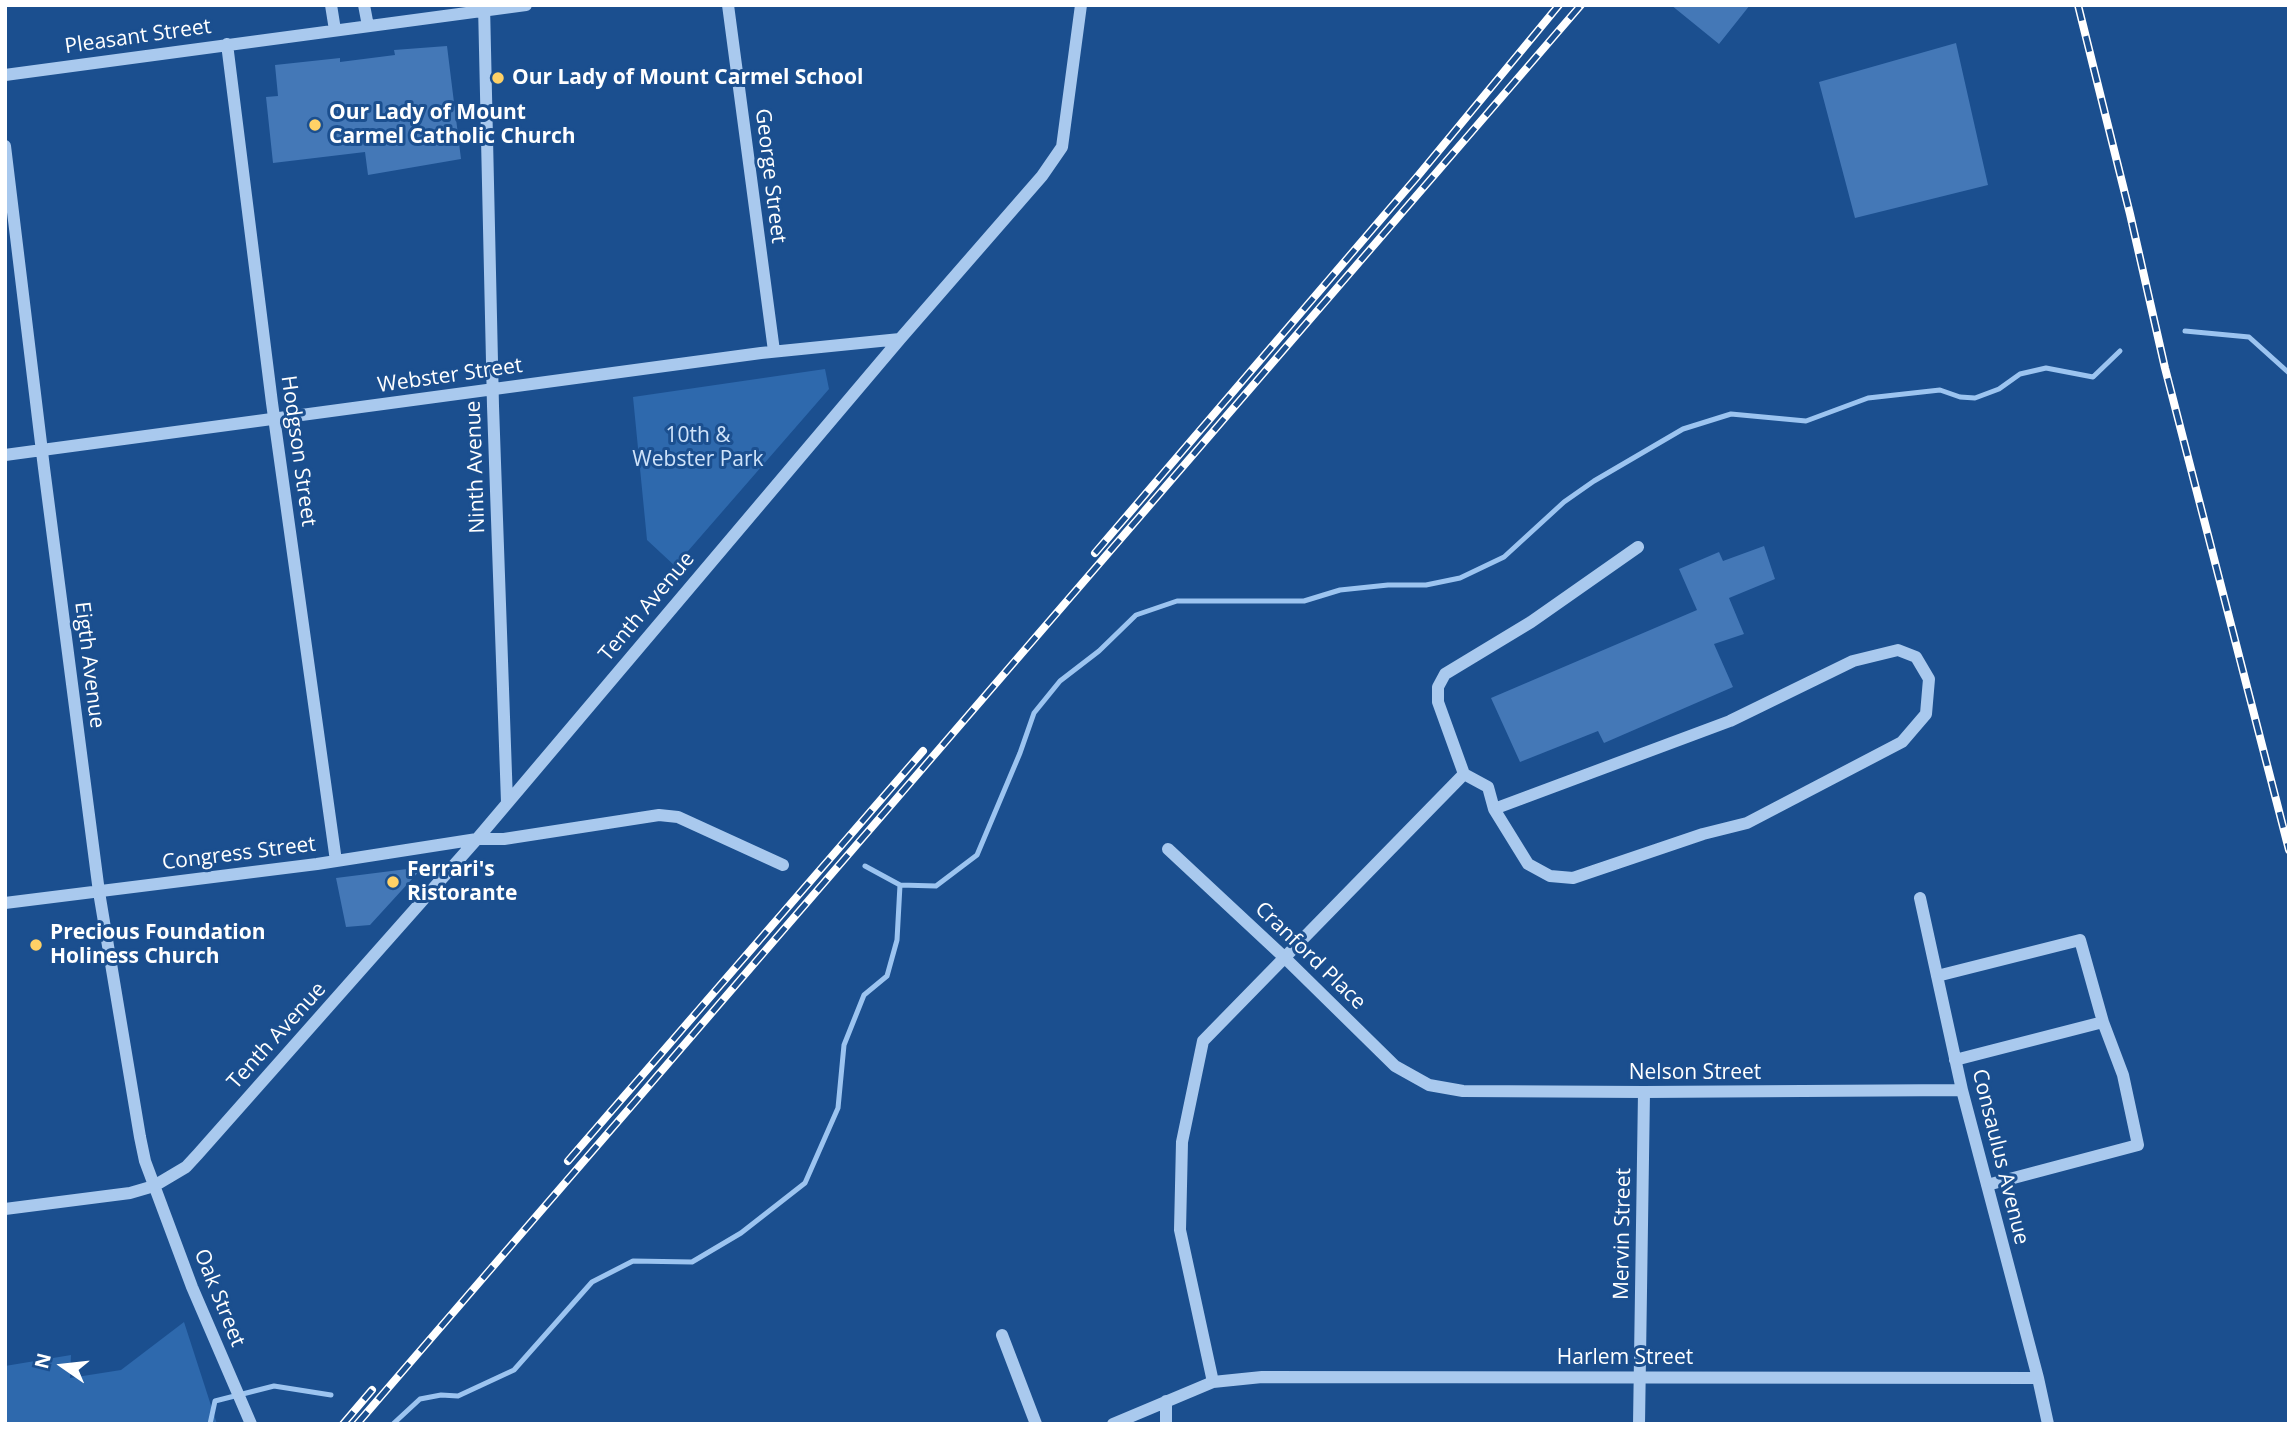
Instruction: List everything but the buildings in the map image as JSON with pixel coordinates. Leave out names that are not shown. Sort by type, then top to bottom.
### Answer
[{"type":"street","points":[[331,5],[335,30]]},
{"type":"street","points":[[364,5],[368,26]]},
{"type":"street","name":"Pleasant Street","points":[[5,75],[484,8],[525,5]]},
{"type":"street","name":"George Street","points":[[728,5],[774,351]]},
{"type":"street","name":"Tenth Avenue","points":[[5,1209],[130,1193],[155,1186],[186,1167],[477,839],[900,338],[1042,176],[1062,147],[1081,5]]},
{"type":"street","name":"Ninth Avenue","points":[[484,8],[507,802]]},
{"type":"street","name":"Hodgson Street","points":[[227,44],[274,419],[336,861]]},
{"type":"street","name":"Eigth Avenue","points":[[5,146],[99,892],[140,1137],[155,1186]]},
{"type":"street","name":"Webster Street","points":[[5,455],[774,351],[900,338]]},
{"type":"street","points":[[1494,809],[1730,721],[1853,660],[1898,650],[1916,657],[1929,679],[1926,714],[1902,742],[1747,822],[1573,878],[1550,877],[1528,864],[1494,809],[1488,787],[1464,774],[1438,702],[1438,687],[1445,674],[1531,622],[1638,547]]},
{"type":"street","points":[[1213,1382],[1180,1230],[1182,1142],[1203,1041],[1464,774]]},
{"type":"street","name":"Congress Street","points":[[5,903],[336,861],[477,839],[504,839],[659,815],[678,817],[783,865]]},
{"type":"street","name":"Cranford Place","points":[[1168,849],[1395,1066],[1429,1085]]},
{"type":"street","name":"Consaulus Avenue","points":[[1920,898],[1962,1090],[2048,1424]]},
{"type":"street","points":[[1937,976],[2080,940],[2103,1022],[2123,1076],[2138,1145],[1987,1185]]},
{"type":"street","points":[[1955,1060],[2103,1022]]},
{"type":"street","name":"Nelson Street","points":[[1429,1085],[1463,1091],[1962,1090]]},
{"type":"street","name":"Mervin Street","points":[[1639,1424],[1644,1092]]},
{"type":"street","name":"Oak Street","points":[[155,1186],[192,1287],[251,1424]]},
{"type":"street","points":[[1002,1335],[1036,1424]]},
{"type":"street","name":"Harlem Street","points":[[1113,1424],[1213,1382],[1262,1377],[2038,1378]]},
{"type":"street","points":[[1166,1401],[1166,1424]]},
{"type":"green space","name":"10th & Webster Park","points":[[825,369],[829,389],[675,566],[647,540],[633,397]]},
{"type":"green space","points":[[184,1322],[217,1424],[5,1424],[5,1366],[71,1355],[70,1378],[121,1370]]},
{"type":"waterway","points":[[2185,331],[2249,337],[2289,373]]},
{"type":"waterway","points":[[393,1424],[420,1399],[441,1395],[458,1396],[514,1370],[592,1282],[633,1261],[692,1262],[741,1233],[805,1183],[838,1108],[844,1045],[864,995],[887,976],[897,940],[900,885],[936,886],[977,855],[1034,713],[1060,681],[1099,651],[1136,615],[1177,601],[1304,601],[1340,590],[1388,585],[1426,585],[1460,578],[1504,557],[1564,502],[1594,481],[1683,429],[1731,414],[1806,421],[1868,398],[1940,390],[1960,397],[1975,398],[1999,389],[2020,374],[2046,368],[2093,377],[2120,351]]},
{"type":"waterway","points":[[865,866],[900,885]]},
{"type":"waterway","points":[[210,1424],[215,1401],[274,1386],[331,1395]]},
{"type":"railway","points":[[1095,553],[1417,177],[1559,5]]},
{"type":"railway","points":[[357,1424],[1581,5]]},
{"type":"railway","points":[[2078,5],[2165,368],[2289,850]]},
{"type":"railway","points":[[568,1161],[923,751]]},
{"type":"railway","points":[[343,1424],[372,1390]]},
{"type":"place","name":"Our Lady of Mount Carmel School","points":[[498,78]]},
{"type":"place","name":"Our Lady of Mount Carmel Catholic Church","points":[[315,125]]},
{"type":"place","name":"Ferrari's Ristorante","points":[[393,882]]},
{"type":"place","name":"Precious Foundation Holiness Church","points":[[36,945]]}]
